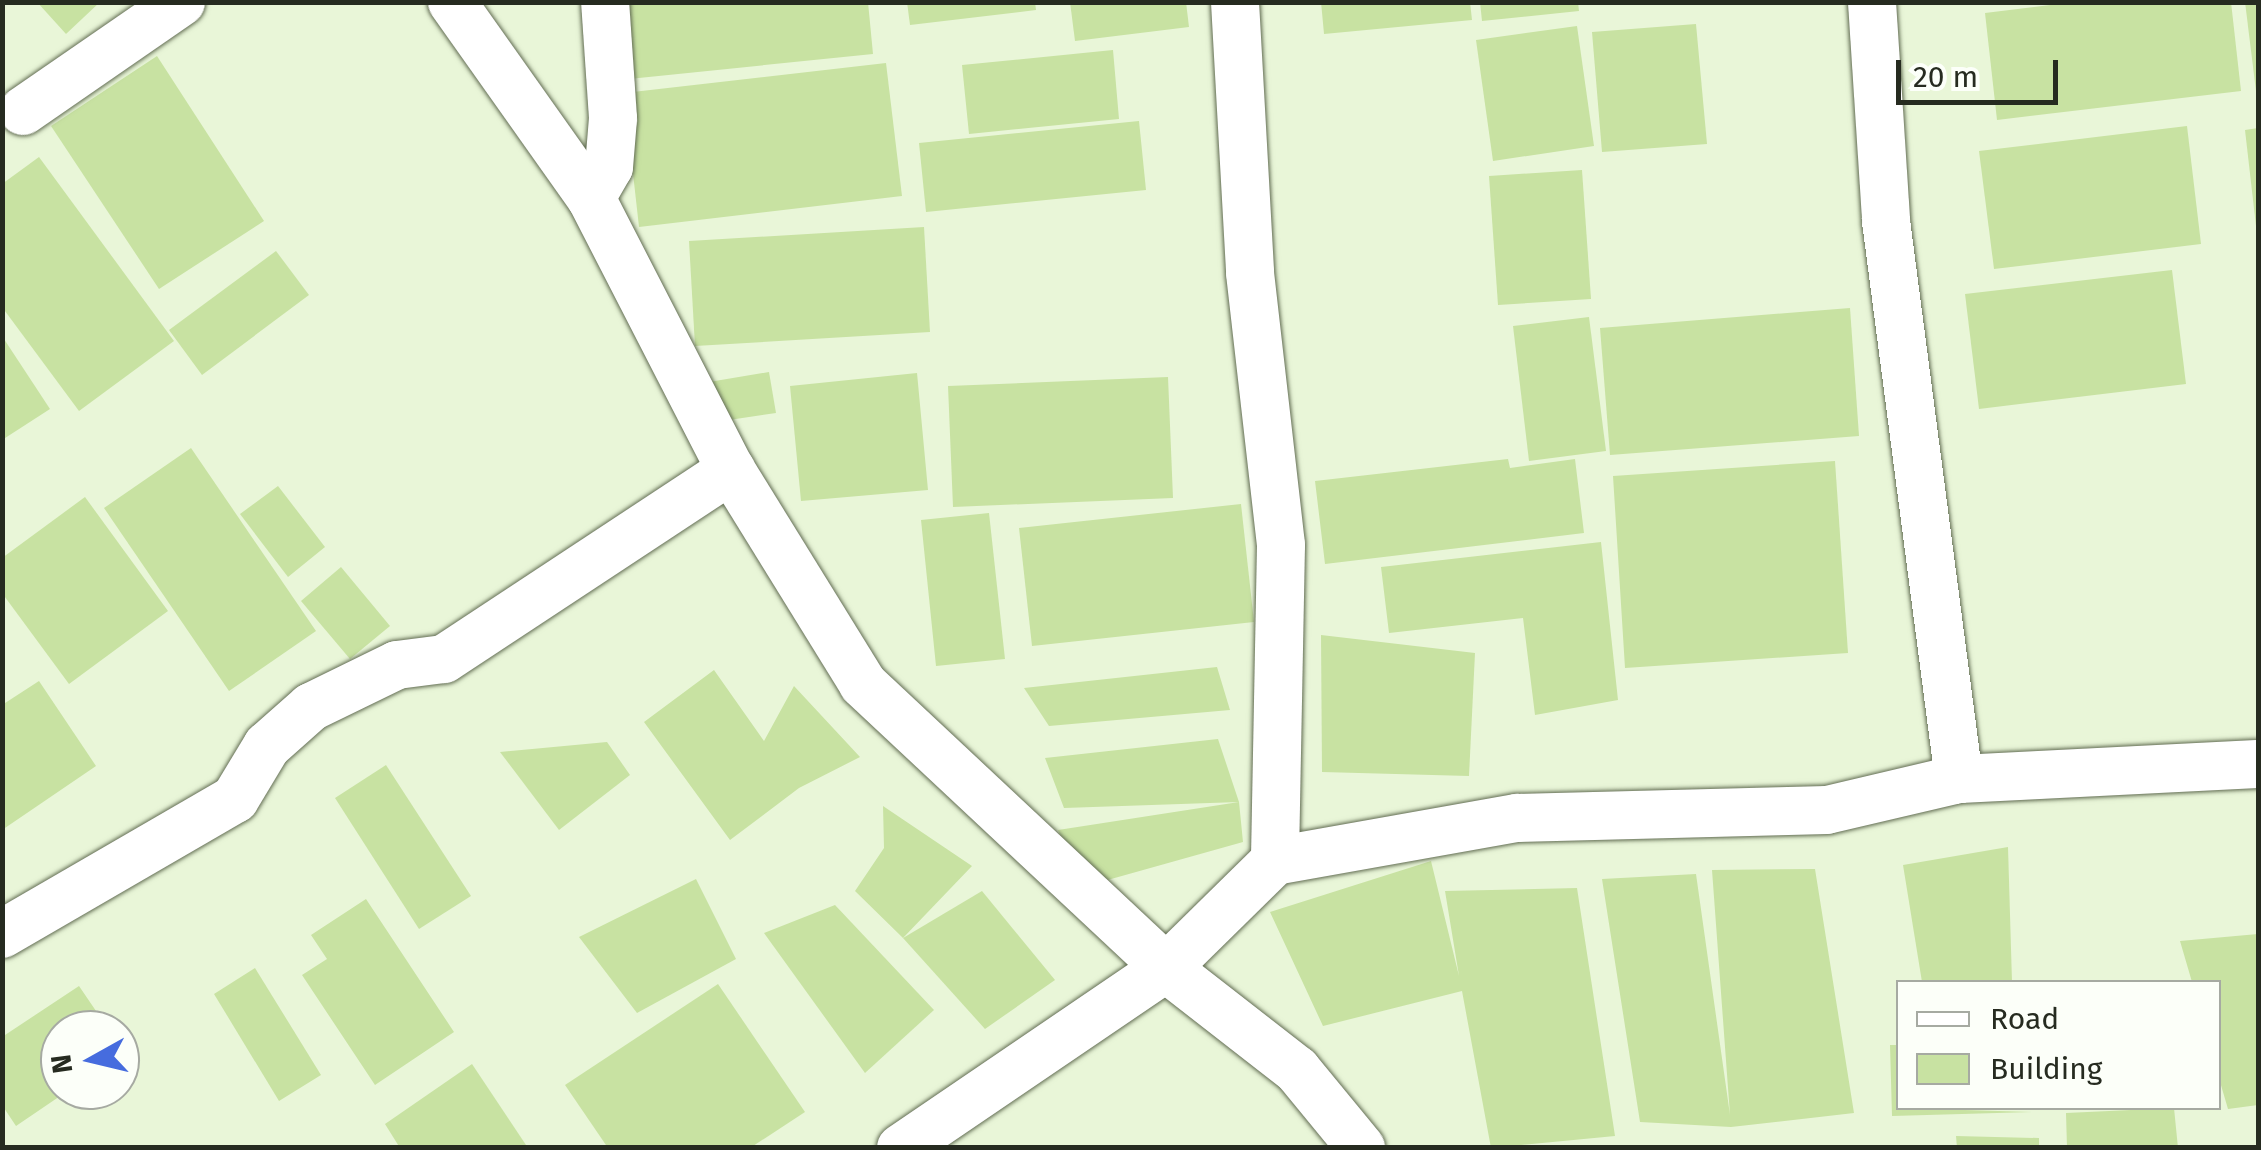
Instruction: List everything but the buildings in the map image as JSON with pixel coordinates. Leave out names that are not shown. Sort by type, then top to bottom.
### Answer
[{"type":"street","points":[[23,111],[181,2]]},
{"type":"street","points":[[452,2],[591,198],[731,470],[863,684],[1166,968],[1297,1070],[1361,1148]]},
{"type":"street","points":[[591,198],[609,167],[613,118],[605,2]]},
{"type":"street","points":[[1235,2],[1250,273],[1282,545],[1274,861]]},
{"type":"street","points":[[1872,2],[1886,221],[1959,780]]},
{"type":"street","points":[[2,934],[235,799],[268,746],[311,707],[397,666],[444,659],[731,470]]},
{"type":"street","points":[[901,1148],[1166,968],[1274,861],[1517,818],[1827,810],[1959,780],[2258,764]]}]
